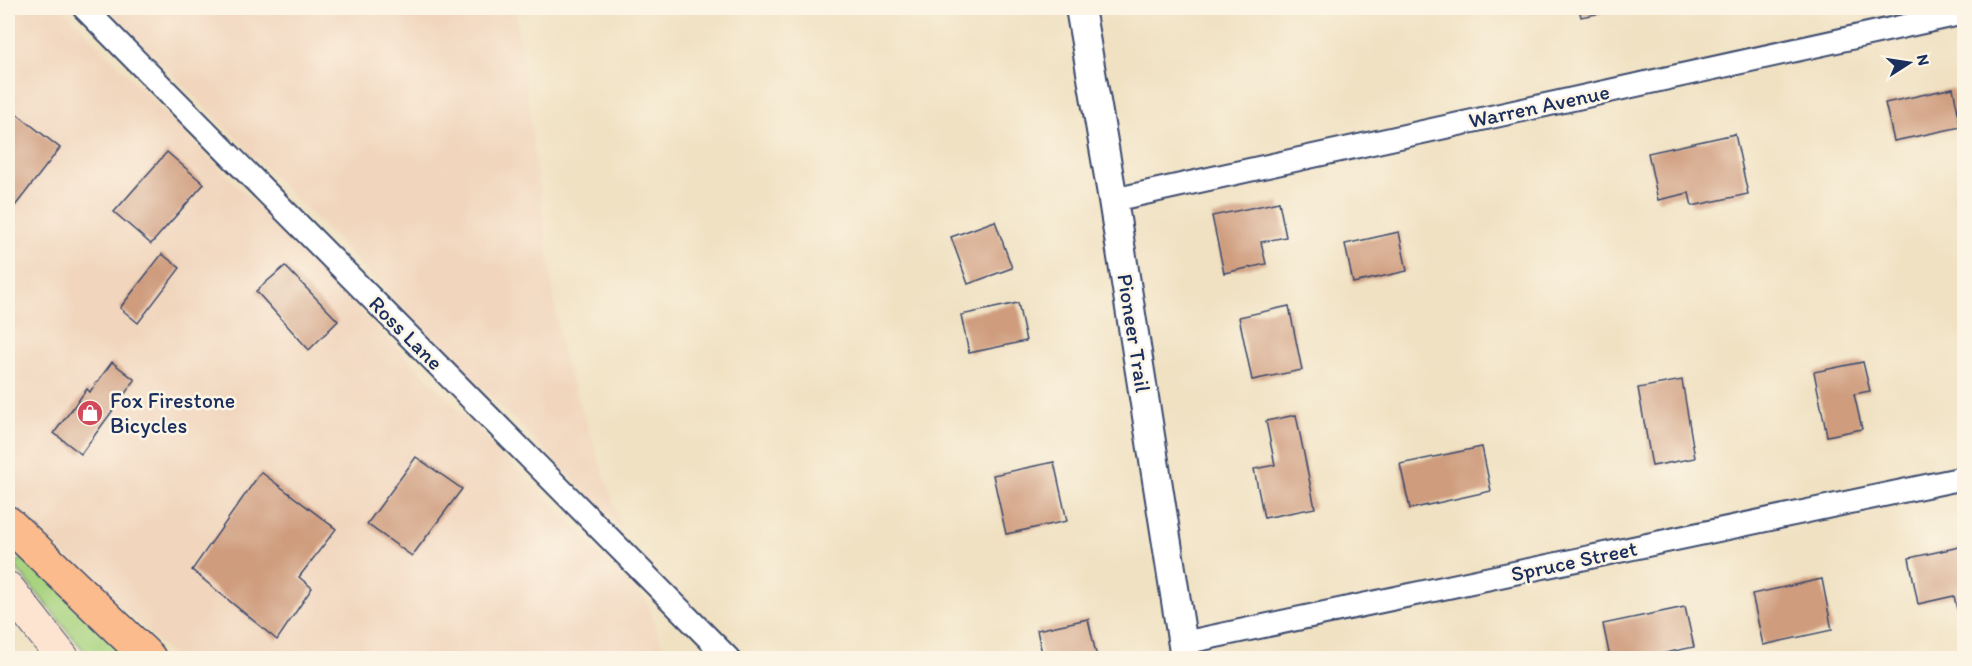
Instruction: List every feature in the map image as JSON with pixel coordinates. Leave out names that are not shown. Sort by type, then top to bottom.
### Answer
[{"type":"main road","points":[[8,523],[149,658]]},
{"type":"main road","points":[[8,588],[63,658]]},
{"type":"street","name":"Ross Lane","points":[[84,8],[728,658]]},
{"type":"street","name":"Pioneer Trail","points":[[1080,8],[1113,200],[1184,651]]},
{"type":"street","name":"Warren Avenue","points":[[1113,200],[1965,13]]},
{"type":"street","name":"Spruce Street","points":[[1184,651],[1965,478]]},
{"type":"shaded area","points":[[8,8],[62,8],[646,600],[666,658],[175,658],[8,501]]},
{"type":"shaded area","points":[[107,8],[515,8],[561,350],[623,530]]},
{"type":"green space","points":[[31,551],[132,658],[90,658],[14,565]]},
{"type":"building","points":[[1579,8],[1623,8],[1623,9],[1581,17]]},
{"type":"building","points":[[1953,88],[1961,127],[1894,141],[1885,103]]},
{"type":"building","points":[[8,107],[60,148],[8,215]]},
{"type":"building","points":[[1735,134],[1748,194],[1692,206],[1689,193],[1658,200],[1648,153]]},
{"type":"building","points":[[167,152],[204,184],[151,244],[114,212]]},
{"type":"building","points":[[1279,202],[1286,237],[1261,242],[1266,264],[1224,273],[1212,216]]},
{"type":"building","points":[[995,221],[1012,268],[968,284],[951,237]]},
{"type":"building","points":[[1399,232],[1407,271],[1353,283],[1345,244]]},
{"type":"building","points":[[162,254],[180,268],[138,323],[120,308]]},
{"type":"building","points":[[285,266],[338,321],[309,350],[256,291]]},
{"type":"building","points":[[1018,303],[1026,341],[969,353],[961,315]]},
{"type":"building","points":[[1289,306],[1302,370],[1252,380],[1239,317]]},
{"type":"building","name":"Fox Firestone Bicycles","points":[[112,362],[135,380],[81,454],[54,433],[87,389],[90,392]]},
{"type":"building","points":[[1863,362],[1870,391],[1854,394],[1862,429],[1827,436],[1814,372]]},
{"type":"building","points":[[1682,380],[1695,458],[1652,466],[1638,388]]},
{"type":"building","points":[[1296,415],[1315,508],[1264,518],[1254,469],[1275,465],[1266,421]]},
{"type":"building","points":[[1482,447],[1491,491],[1410,509],[1400,464]]},
{"type":"building","points":[[416,457],[462,489],[412,556],[367,524]]},
{"type":"building","points":[[1054,462],[1067,521],[1006,534],[993,475]]},
{"type":"building","points":[[261,472],[336,529],[299,577],[312,588],[277,640],[192,570]]},
{"type":"building","points":[[1964,546],[1964,608],[1957,609],[1954,596],[1918,604],[1909,558]]},
{"type":"building","points":[[1822,579],[1832,630],[1763,645],[1752,594]]},
{"type":"building","points":[[1685,607],[1694,647],[1641,658],[1610,658],[1603,624]]},
{"type":"building","points":[[1088,619],[1097,658],[1043,658],[1037,630]]},
{"type":"place","name":"Fox Firestone Bicycles","points":[[90,413]]}]
